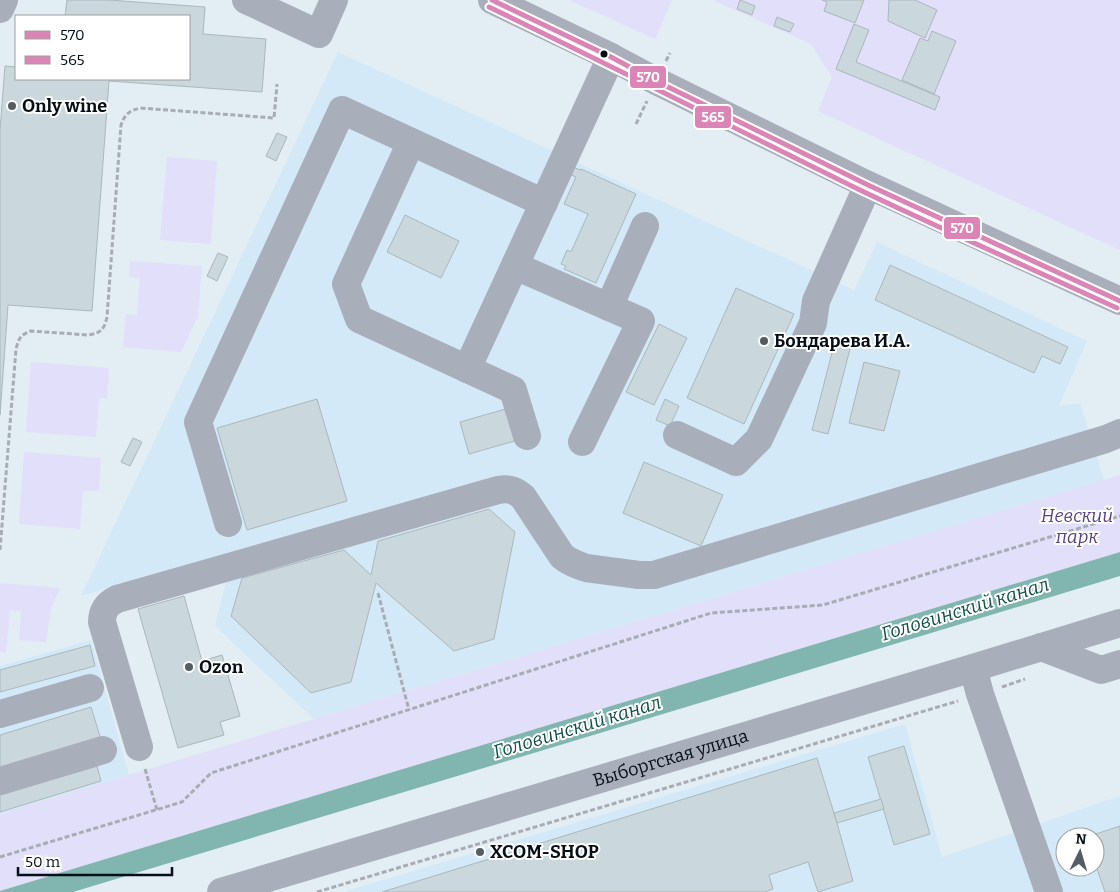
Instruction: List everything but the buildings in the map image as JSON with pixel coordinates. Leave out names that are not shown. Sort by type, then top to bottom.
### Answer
[{"type":"street","points":[[0,9],[4,0]]},
{"type":"street","points":[[246,0],[319,34],[334,0]]},
{"type":"street","points":[[492,0],[868,185],[1120,301]]},
{"type":"street","points":[[467,369],[611,57]]},
{"type":"street","points":[[228,523],[198,422],[342,110],[544,203]]},
{"type":"street","points":[[411,142],[346,284],[358,319],[513,390],[527,436]]},
{"type":"street","points":[[677,435],[736,462],[760,439],[813,322],[816,301],[868,185]]},
{"type":"street","points":[[609,307],[645,226]]},
{"type":"street","points":[[515,266],[640,321],[582,442]]},
{"type":"street","points":[[139,747],[102,622],[102,616],[106,607],[110,602],[118,599],[506,489],[518,492],[523,497],[566,560],[586,568],[639,575],[654,575],[1096,442],[1120,433]]},
{"type":"street","name":"Выборгская улица","points":[[221,892],[1120,623]]},
{"type":"street","points":[[1041,648],[1102,670],[1120,664]]},
{"type":"street","points":[[973,668],[980,694],[1049,892]]},
{"type":"street","points":[[0,714],[90,688]]},
{"type":"street","points":[[0,781],[104,750]]},
{"type":"path","points":[[0,550],[18,339],[24,333],[31,331],[88,335],[97,333],[104,327],[107,317],[121,125],[124,116],[131,110],[140,108],[274,118],[277,84]]},
{"type":"path","points":[[0,857],[182,802],[211,773],[711,613],[823,606],[1120,516]]},
{"type":"path","points":[[378,592],[409,710]]},
{"type":"path","points":[[317,892],[980,694]]},
{"type":"path","points":[[139,747],[157,810]]},
{"type":"shaded area","points":[[338,52],[854,290],[877,242],[1087,341],[1059,406],[1080,403],[1104,480],[314,719],[215,626],[233,553],[81,596]]},
{"type":"shaded area","points":[[91,640],[129,775],[0,814],[0,666]]},
{"type":"shaded area","points":[[905,724],[942,857],[1120,796],[1120,892],[343,892]]},
{"type":"green space","points":[[569,0],[672,0],[655,39]]},
{"type":"green space","points":[[713,0],[1120,0],[1120,250],[818,111],[832,77],[811,44]]},
{"type":"green space","points":[[167,157],[217,161],[211,244],[160,240]]},
{"type":"green space","points":[[130,261],[202,266],[198,316],[181,352],[123,347],[126,314],[137,315],[140,278],[129,277]]},
{"type":"green space","points":[[31,362],[109,368],[107,398],[99,398],[96,437],[26,432]]},
{"type":"green space","points":[[24,452],[101,458],[99,491],[83,491],[80,529],[19,524]]},
{"type":"green space","name":"Невский парк","points":[[1120,475],[1120,552],[0,891],[0,814]]},
{"type":"green space","points":[[0,583],[60,588],[51,608],[46,642],[19,640],[21,611],[10,610],[6,653],[0,652]]},
{"type":"water","name":"Головинский канал","points":[[1120,552],[1120,576],[73,892],[0,892],[0,891]]},
{"type":"transit line","name":"570","points":[[492,0],[868,185],[1120,301]]},
{"type":"transit line","name":"565","points":[[489,7],[862,191],[1117,308]]},
{"type":"place","name":"Only wine","points":[[12,106]]},
{"type":"place","name":"Бондарева И.А.","points":[[764,341]]},
{"type":"place","name":"Ozon","points":[[189,667]]},
{"type":"place","name":"XCOM-SHOP","points":[[480,852]]}]
